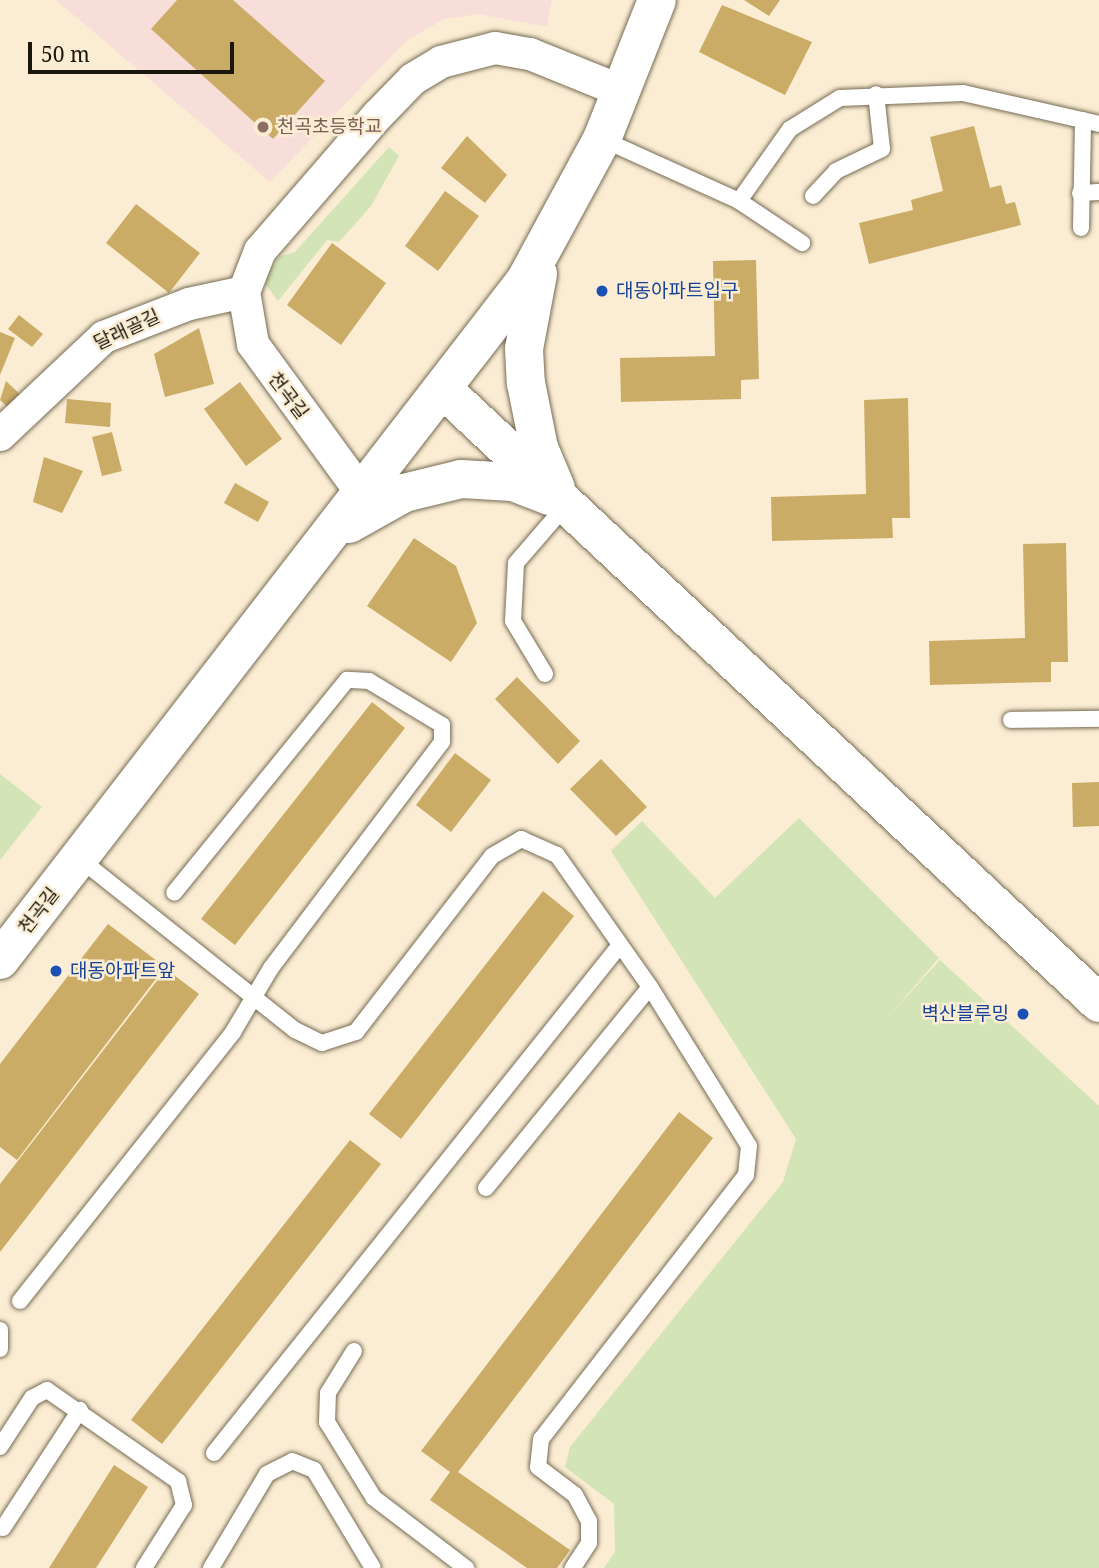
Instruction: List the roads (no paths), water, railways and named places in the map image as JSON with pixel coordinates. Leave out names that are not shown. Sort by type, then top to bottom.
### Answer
[{"type":"street","points":[[363,495],[444,390],[551,239],[624,92],[657,0]]},
{"type":"street","points":[[244,292],[260,251],[339,158],[413,79],[441,62],[495,48],[530,54],[624,92]]},
{"type":"street","points":[[551,239],[524,349],[539,448],[566,505]]},
{"type":"street","name":"달래골길","points":[[0,435],[104,337],[189,304],[244,292]]},
{"type":"street","name":"천곡길","points":[[0,960],[363,495],[264,365],[253,344],[244,292]]},
{"type":"street","points":[[444,390],[1099,1003]]},
{"type":"street","points":[[328,540],[404,493],[461,480],[513,482],[566,505]]},
{"type":"lane","points":[[739,201],[801,118],[828,101],[876,94],[963,93],[1091,122],[1080,192],[1081,228]]},
{"type":"lane","points":[[813,196],[836,171],[882,149],[876,94]]},
{"type":"lane","points":[[602,139],[739,201],[802,243]]},
{"type":"lane","points":[[1080,192],[1099,192]]},
{"type":"lane","points":[[545,674],[513,621],[516,563],[566,505]]},
{"type":"lane","points":[[20,1301],[254,998],[442,742],[442,725],[369,681],[347,680],[174,893]]},
{"type":"lane","points":[[1011,720],[1099,719]]},
{"type":"lane","points":[[80,859],[311,1040],[344,1040],[492,856],[521,838],[557,855],[621,945],[745,1136],[750,1165],[541,1439],[538,1467],[575,1495],[589,1521],[589,1543],[573,1568]]},
{"type":"lane","points":[[214,1453],[621,945]]},
{"type":"lane","points":[[486,1188],[650,987]]},
{"type":"lane","points":[[0,1330],[0,1349]]},
{"type":"lane","points":[[354,1351],[328,1394],[327,1422],[374,1498],[467,1568]]},
{"type":"lane","points":[[0,1447],[39,1392],[56,1393],[185,1489],[184,1505],[144,1568]]},
{"type":"lane","points":[[2,1528],[80,1410]]},
{"type":"lane","points":[[211,1568],[267,1474],[292,1461],[314,1470],[373,1568]]},
{"type":"place","name":"천곡초등학교","points":[[263,127]]},
{"type":"place","name":"대동아파트입구","points":[[602,291]]},
{"type":"place","name":"대동아파트앞","points":[[56,971]]},
{"type":"place","name":"벽산블루밍","points":[[1023,1014]]}]
